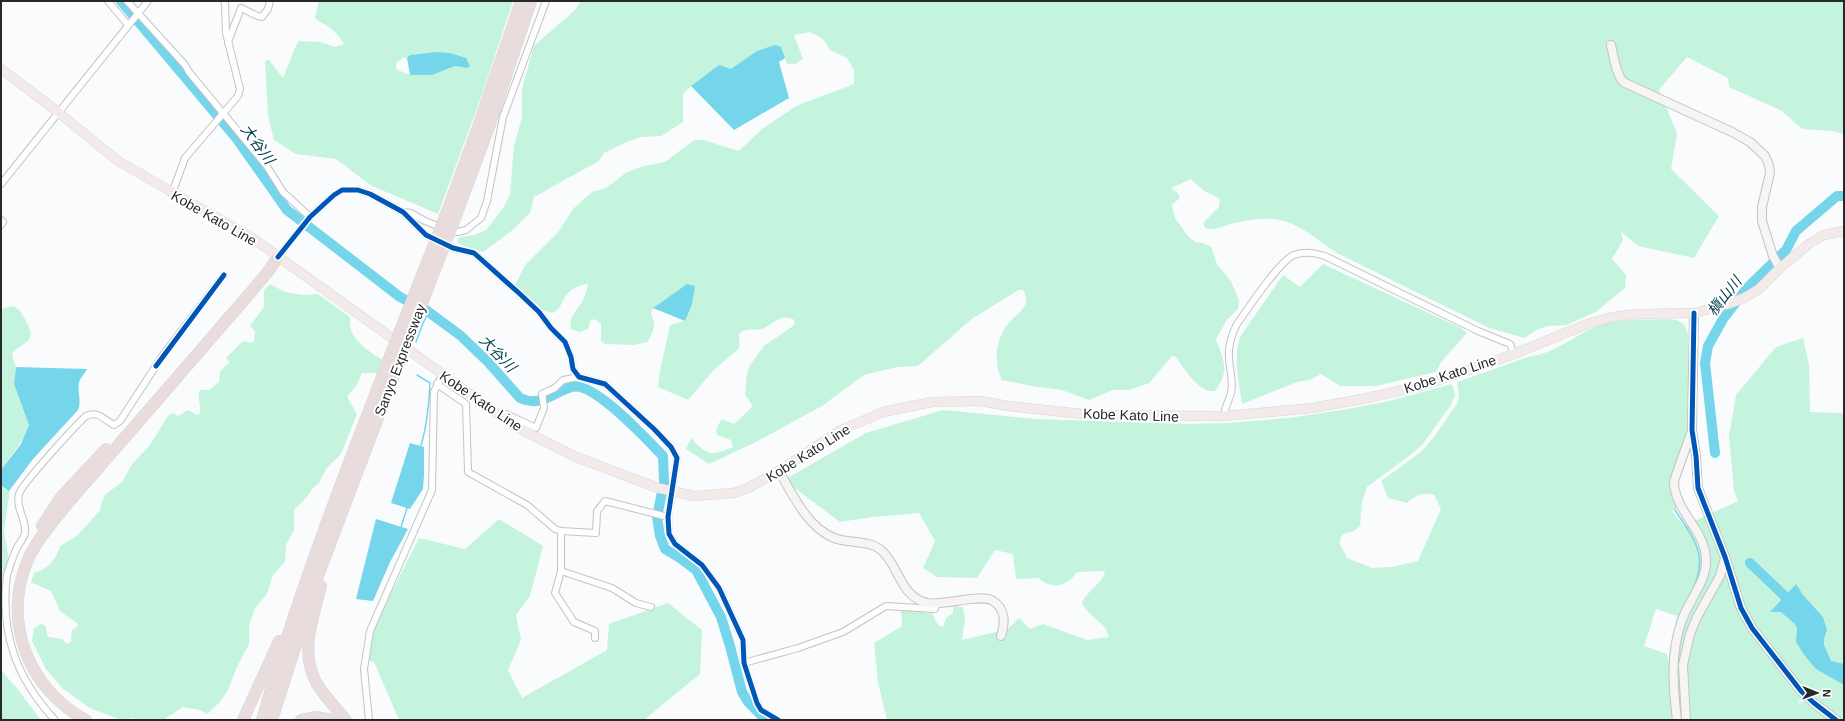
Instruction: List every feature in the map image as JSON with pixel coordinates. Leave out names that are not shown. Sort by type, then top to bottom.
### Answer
[{"type":"highway","name":"Sanyo Expressway","points":[[452,211],[479,124],[521,1]]},
{"type":"highway","name":"Sanyo Expressway","points":[[272,720],[303,619],[388,376],[452,211],[489,127],[531,1]]},
{"type":"highway","points":[[73,720],[56,708],[42,692],[26,668],[18,647],[13,622],[13,599],[16,578],[23,557],[61,498],[113,442],[236,299],[263,270],[278,257]]},
{"type":"highway","points":[[86,720],[68,709],[50,692],[36,674],[26,654],[19,630],[17,610],[20,586],[27,562],[37,543],[63,509],[251,292],[278,257]]},
{"type":"highway","name":"Sanyo Expressway","points":[[262,720],[293,616],[340,486],[388,376]]},
{"type":"highway","points":[[346,720],[315,681],[309,663],[308,646],[310,630],[323,579],[353,478]]},
{"type":"highway","points":[[242,720],[273,655],[311,553],[340,486]]},
{"type":"highway","points":[[301,720],[316,716],[332,720]]},
{"type":"main road","name":"Kobe Kato Line","points":[[1,69],[58,112],[118,162],[238,229],[516,427],[576,457],[666,490],[694,496],[734,494],[763,481],[841,430],[883,412],[932,402],[980,401],[1008,406],[1091,415],[1224,416],[1313,408],[1420,386],[1514,354],[1590,323],[1613,317],[1637,314],[1694,313],[1728,304],[1744,298],[1759,289],[1777,262],[1824,236],[1844,231]]},
{"type":"street","points":[[108,1],[128,24]]},
{"type":"street","points":[[127,1],[185,64],[189,72],[266,165],[283,192],[309,219]]},
{"type":"street","points":[[1,184],[148,1]]},
{"type":"street","points":[[170,192],[174,188],[185,158],[238,96],[240,89],[226,33],[224,1]]},
{"type":"street","points":[[228,42],[241,8],[256,16],[262,17],[268,9],[270,1]]},
{"type":"street","points":[[404,212],[411,213],[425,221],[457,232],[466,230],[481,218],[487,201],[503,117],[546,1]]},
{"type":"street","points":[[1611,45],[1618,72],[1623,82],[1732,132],[1750,142],[1765,156],[1770,172],[1762,207],[1762,221],[1777,262]]},
{"type":"street","points":[[278,257],[309,219],[334,195],[342,190],[370,194],[404,212],[426,235],[453,248],[474,253],[540,312],[551,328],[565,342],[571,357],[573,369],[578,377]]},
{"type":"street","points":[[1,220],[3,222],[1,225]]},
{"type":"street","points":[[1224,416],[1224,410],[1231,394],[1232,381],[1229,346],[1232,334],[1237,324],[1283,263],[1293,255],[1305,252],[1325,256],[1478,331],[1510,344],[1514,354]]},
{"type":"street","points":[[55,720],[16,668],[8,649],[4,631],[3,604],[7,576],[13,558],[25,533],[18,503],[19,494],[51,454],[86,416],[98,414],[114,425],[120,421],[162,356],[224,275]]},
{"type":"street","points":[[1694,313],[1692,430],[1696,456],[1698,488],[1725,557],[1741,608],[1752,628],[1801,691],[1836,720]]},
{"type":"street","points":[[369,720],[364,669],[370,631],[432,490],[434,392],[442,375]]},
{"type":"street","points":[[503,418],[506,414],[536,428],[544,408],[542,394],[555,388],[563,380],[578,377],[605,384],[654,429],[671,447],[677,458],[666,490],[666,517],[669,534],[675,544],[702,565],[719,588],[743,640],[744,663],[761,710],[778,720]]},
{"type":"street","points":[[438,384],[466,404],[468,472],[527,505],[555,529],[561,531],[596,533],[597,511],[606,501],[666,517]]},
{"type":"street","points":[[1677,720],[1673,670],[1677,637],[1682,620],[1705,572],[1706,560],[1702,539],[1680,503],[1674,487],[1674,481],[1692,430]]},
{"type":"street","points":[[779,471],[800,506],[819,529],[835,538],[868,543],[880,550],[888,559],[909,592],[920,600],[937,603],[982,598],[993,600],[1002,611],[1005,624],[1001,636]]},
{"type":"street","points":[[561,531],[561,571],[555,593],[572,620],[595,631],[595,638]]},
{"type":"street","points":[[1686,720],[1683,665],[1690,634],[1696,617],[1720,576],[1725,557]]},
{"type":"street","points":[[561,571],[612,588],[636,603],[651,607]]},
{"type":"street","points":[[744,663],[798,648],[843,632],[886,606],[935,609],[937,603]]},
{"type":"green space","points":[[319,1],[513,1],[483,92],[438,214],[370,185],[336,159],[296,154],[274,140],[268,116],[265,61],[269,60],[283,78],[298,41],[320,42],[336,47],[344,44],[339,36],[315,18]],"holes":[[[436,52],[467,68],[455,66],[432,75],[410,75],[396,69],[396,63],[411,55]]]},
{"type":"green space","points":[[581,1],[1844,1],[1844,134],[1833,131],[1802,129],[1782,111],[1729,87],[1728,78],[1687,57],[1659,90],[1677,133],[1671,169],[1719,216],[1694,258],[1638,246],[1621,232],[1623,240],[1612,259],[1626,275],[1625,288],[1597,311],[1567,325],[1548,326],[1536,330],[1525,338],[1489,328],[1339,254],[1304,230],[1288,222],[1275,219],[1263,219],[1234,223],[1216,229],[1205,228],[1203,223],[1219,207],[1220,199],[1204,191],[1191,179],[1171,188],[1178,193],[1180,198],[1172,205],[1175,218],[1188,236],[1195,242],[1203,243],[1211,247],[1217,264],[1231,281],[1239,300],[1238,309],[1226,321],[1216,339],[1223,360],[1224,372],[1223,378],[1215,391],[1209,391],[1198,384],[1187,373],[1176,357],[1172,356],[1149,383],[1129,390],[1113,390],[1089,400],[1062,390],[1002,380],[997,366],[998,344],[1010,321],[1025,305],[1025,294],[1023,290],[1019,290],[973,318],[918,366],[897,367],[864,375],[822,406],[754,443],[709,464],[686,449],[691,438],[701,448],[710,453],[719,452],[733,447],[731,440],[717,435],[717,427],[722,419],[734,424],[753,406],[745,395],[747,373],[750,365],[764,346],[793,326],[795,322],[793,319],[783,318],[758,330],[742,331],[739,334],[739,348],[714,370],[688,400],[658,387],[670,325],[685,321],[687,284],[653,308],[651,314],[654,321],[654,328],[651,335],[647,342],[634,345],[605,344],[601,341],[601,324],[594,319],[590,321],[588,329],[579,332],[571,329],[570,325],[572,317],[583,300],[588,284],[572,289],[559,308],[553,313],[545,311],[515,286],[525,265],[559,231],[573,209],[592,192],[606,188],[627,172],[644,166],[665,162],[694,140],[703,140],[739,151],[762,129],[796,106],[854,84],[854,70],[847,58],[830,50],[823,39],[810,32],[794,35],[803,59],[796,64],[787,64],[781,48],[757,51],[731,70],[691,86],[683,94],[683,122],[661,136],[641,137],[624,143],[604,153],[599,161],[534,197],[530,213],[514,229],[483,252],[459,244],[457,240],[460,237],[474,235],[486,230],[504,207],[510,194],[514,146],[522,117],[522,89],[533,49],[535,45],[574,11]]},
{"type":"green space","points":[[1323,264],[1461,328],[1467,333],[1441,362],[1436,372],[1376,386],[1340,386],[1321,374],[1310,380],[1297,382],[1242,404],[1237,362],[1240,337],[1283,275],[1300,287]]},
{"type":"green space","points":[[270,284],[285,292],[303,295],[318,294],[350,317],[352,331],[359,343],[383,360],[378,373],[362,373],[357,385],[348,395],[348,399],[357,414],[341,454],[326,469],[319,483],[294,510],[294,530],[286,545],[285,562],[273,575],[267,594],[255,608],[249,626],[249,644],[237,667],[228,690],[220,702],[207,714],[200,710],[183,707],[163,720],[139,720],[132,718],[121,720],[90,708],[63,689],[46,669],[32,641],[34,628],[41,624],[45,625],[48,637],[62,639],[67,644],[71,641],[72,630],[77,627],[78,624],[60,611],[51,591],[31,582],[34,573],[51,563],[54,560],[60,546],[78,535],[100,510],[102,501],[106,494],[122,482],[132,464],[150,445],[168,416],[173,413],[178,416],[188,410],[197,415],[200,413],[200,390],[209,390],[219,382],[220,371],[230,362],[226,358],[243,341],[251,343],[254,341],[255,331],[250,326],[264,307],[264,290]]},
{"type":"green space","points":[[13,306],[22,314],[31,333],[29,340],[13,352],[12,355],[16,367],[14,384],[29,425],[27,432],[7,461],[1,474],[1,309]]},
{"type":"green space","points":[[1676,320],[1684,324],[1688,334],[1689,429],[1674,471],[1678,507],[1672,511],[1684,526],[1738,501],[1734,491],[1729,436],[1736,395],[1776,347],[1803,338],[1809,365],[1810,412],[1844,413],[1844,720],[887,720],[878,682],[874,643],[902,626],[901,610],[932,613],[938,625],[943,627],[946,618],[953,613],[953,606],[963,607],[965,619],[962,640],[1008,629],[1019,618],[1030,629],[1043,624],[1087,640],[1109,637],[1104,627],[1088,612],[1082,602],[1105,574],[1103,571],[1077,572],[1069,581],[1059,585],[1043,582],[1038,578],[1016,579],[1013,554],[995,550],[977,578],[937,577],[923,568],[935,541],[919,513],[872,517],[840,522],[784,480],[866,433],[943,410],[1035,419],[1186,424],[1228,423],[1289,418],[1342,410],[1385,402],[1452,384],[1455,395],[1451,405],[1422,445],[1367,487],[1362,502],[1360,526],[1354,531],[1343,534],[1339,542],[1347,558],[1372,568],[1392,567],[1418,561],[1441,509],[1434,495],[1419,495],[1407,503],[1388,498],[1381,481],[1421,452],[1433,438],[1457,404],[1459,397],[1457,382],[1531,356],[1547,352],[1595,327],[1604,324],[1622,321]],"holes":[[[1656,609],[1677,616],[1668,661],[1667,654],[1644,646]]]},
{"type":"green space","points":[[1,482],[4,489],[10,490],[4,530],[9,562],[1,600]]},
{"type":"green space","points":[[499,519],[543,546],[530,596],[516,615],[521,640],[508,670],[522,698],[607,650],[609,624],[668,603],[702,630],[700,674],[644,720],[399,720],[374,662],[367,660],[372,631],[419,538],[465,549]]},
{"type":"green space","points":[[1,670],[19,691],[41,720],[1,720]]},
{"type":"water","points":[[775,45],[781,47],[785,58],[779,62],[789,98],[734,130],[691,86],[719,65],[731,69],[757,51]]},
{"type":"water","points":[[436,52],[450,53],[466,58],[470,66],[467,68],[455,66],[432,75],[410,75],[407,58],[410,55]]},
{"type":"water","points":[[687,284],[695,286],[692,304],[685,321],[653,308]]},
{"type":"water","points":[[16,367],[87,369],[79,383],[80,403],[78,410],[33,459],[9,491],[2,486],[1,470],[21,444],[29,425],[14,384]]},
{"type":"water","points":[[410,443],[424,447],[424,475],[423,489],[410,509],[391,503]]},
{"type":"water","points":[[376,519],[408,529],[390,562],[373,601],[356,599]]},
{"type":"water","points":[[1796,584],[1803,595],[1823,617],[1827,630],[1824,645],[1831,661],[1844,664],[1844,685],[1816,669],[1805,656],[1796,642],[1797,628],[1795,624],[1781,612],[1770,612]]},
{"type":"waterway","name":"大谷川","points":[[121,1],[237,139],[287,210],[400,297],[426,310],[461,336],[488,362],[520,398],[527,401],[541,400],[565,389],[572,387],[582,388],[593,393],[620,413],[663,456],[664,482],[657,517],[660,536],[665,549],[696,570],[721,617],[742,692],[748,702],[766,720]]},
{"type":"waterway","name":"槇山川","points":[[1715,453],[1705,363],[1708,346],[1723,319],[1747,288],[1786,250],[1796,231],[1837,196],[1844,196]]},
{"type":"waterway","points":[[416,342],[429,312]]},
{"type":"waterway","points":[[417,375],[430,383],[425,430],[421,446]]},
{"type":"waterway","points":[[401,527],[407,508]]},
{"type":"waterway","points":[[1675,510],[1688,529],[1697,547],[1699,556],[1698,577],[1693,589]]},
{"type":"waterway","name":"槇山川","points":[[1750,563],[1794,605]]},
{"type":"cycle path","points":[[278,257],[310,217],[334,195],[342,190],[358,190],[370,194],[403,212],[426,235],[453,248],[474,253],[520,294],[539,312],[551,328],[565,342],[571,357],[573,369],[579,377],[605,384],[654,429],[671,447],[677,458],[668,517],[669,534],[675,544],[702,565],[719,588],[743,640],[744,663],[757,703],[761,710],[778,720]]},
{"type":"cycle path","points":[[156,366],[224,275]]},
{"type":"cycle path","points":[[1694,313],[1692,430],[1696,456],[1698,488],[1725,557],[1741,608],[1752,628],[1801,691],[1836,720]]}]
